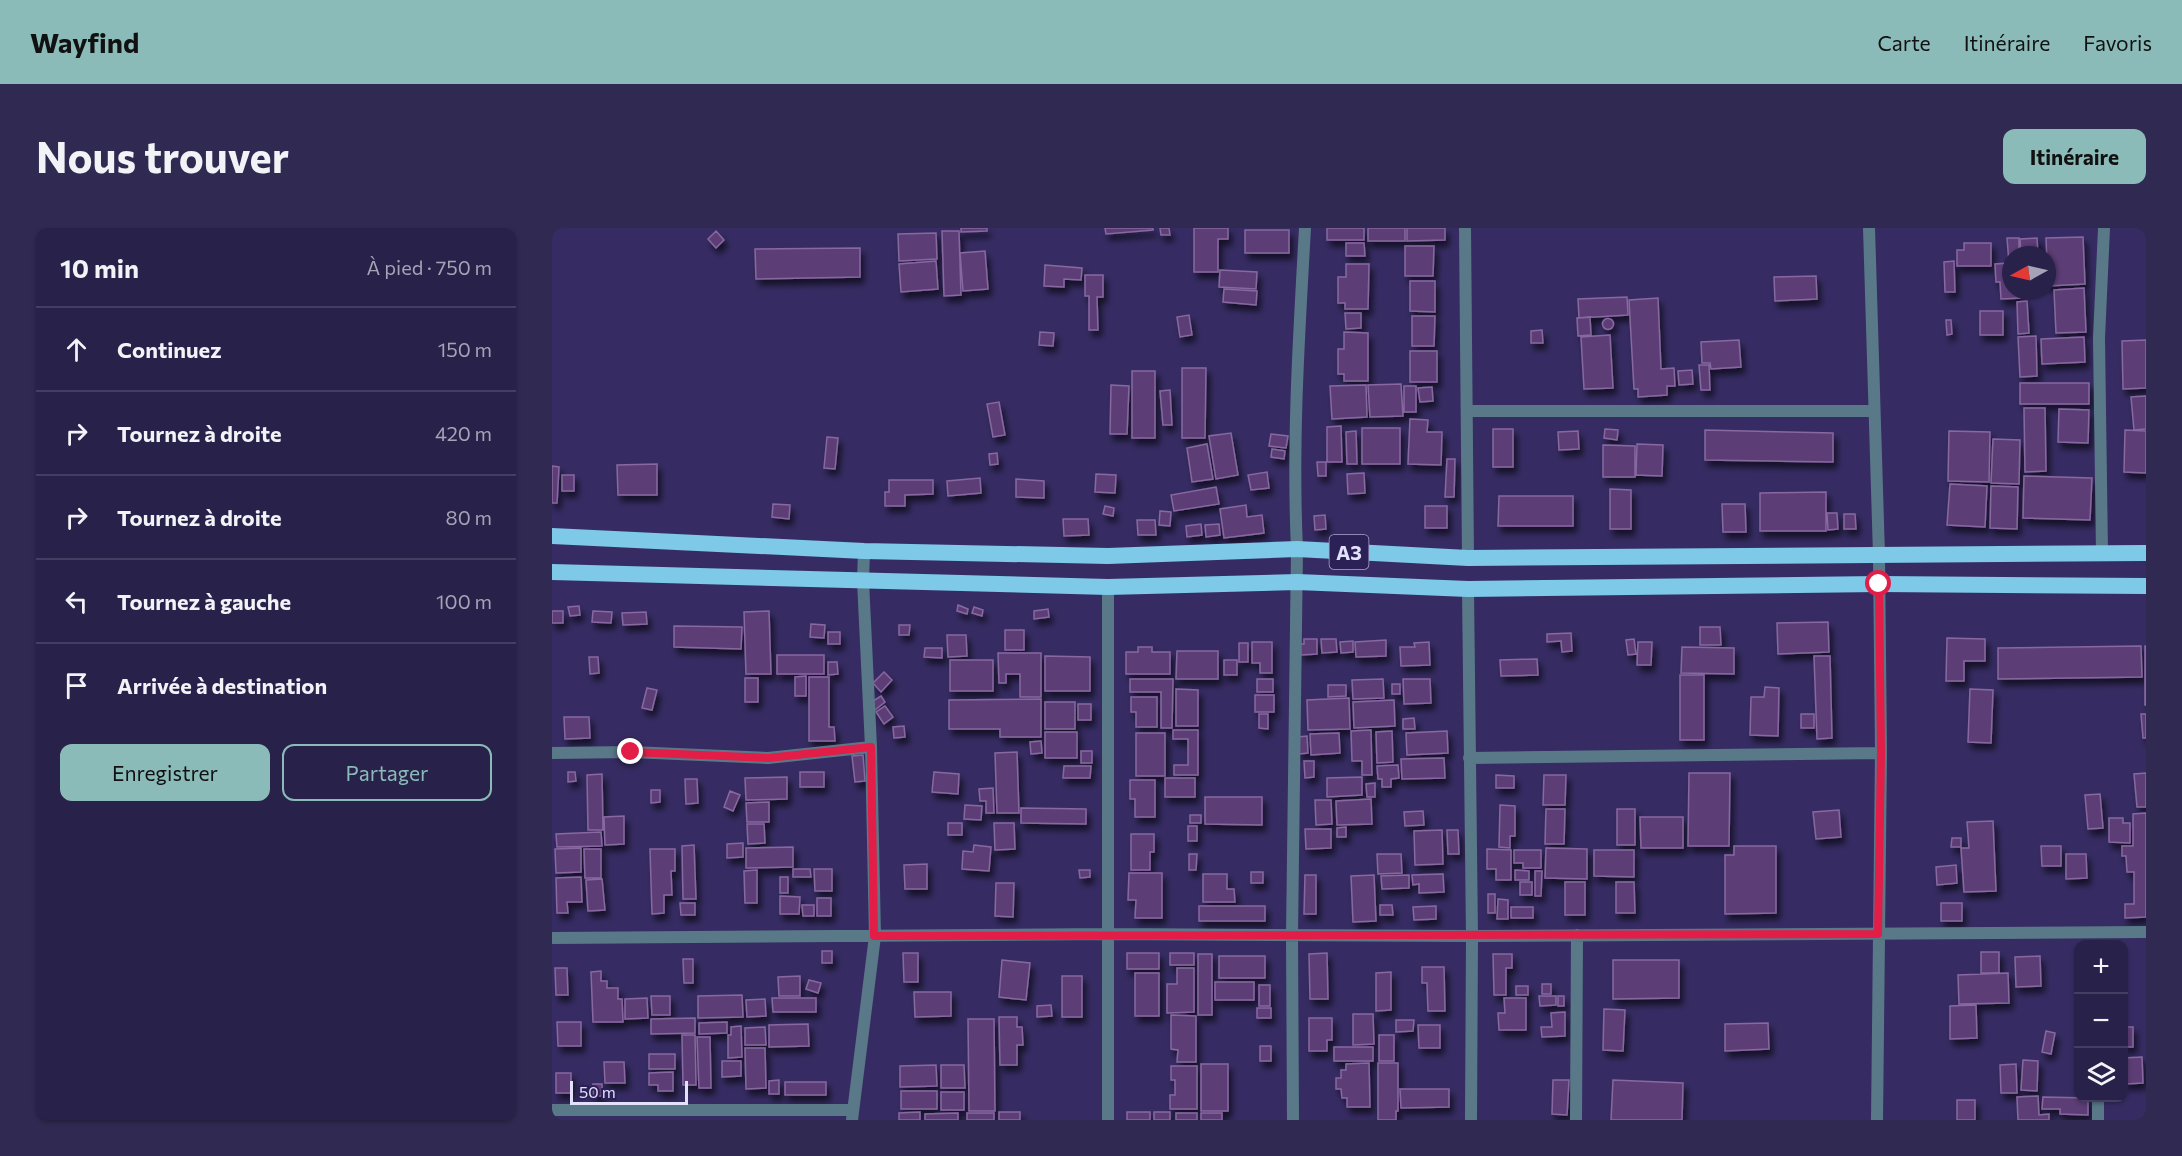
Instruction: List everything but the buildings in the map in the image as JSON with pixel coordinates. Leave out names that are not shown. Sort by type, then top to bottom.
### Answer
[{"type":"highway","name":"A3","points":[[552,536],[864,551],[1108,556],[1297,549],[1468,558],[2146,553]]},
{"type":"highway","name":"A3","points":[[552,572],[1108,588],[1297,582],[1468,589],[1879,584],[2146,586]]},
{"type":"street","points":[[1293,1120],[1292,934],[1297,582],[1295,501],[1305,228]]},
{"type":"street","points":[[1465,228],[1468,558]]},
{"type":"street","points":[[1869,228],[1879,555],[1881,753],[1877,1120]]},
{"type":"street","points":[[2102,553],[2099,338],[2104,228]]},
{"type":"street","points":[[1467,411],[1874,411]]},
{"type":"street","points":[[552,1110],[853,1115],[874,936],[871,747],[863,581],[864,551]]},
{"type":"street","points":[[1108,588],[1108,1120]]},
{"type":"street","points":[[1468,589],[1472,936],[1471,1120]]},
{"type":"street","points":[[552,753],[631,752],[768,758],[871,747]]},
{"type":"street","points":[[1469,758],[1881,753]]},
{"type":"street","points":[[552,938],[1107,934],[1472,936],[1878,934],[2098,939],[2146,932]]},
{"type":"street","points":[[1576,1120],[1577,935]]},
{"type":"street","points":[[2098,1102],[2098,1120]]},
{"type":"route","points":[[631,752],[768,758],[871,747],[874,936],[1878,934],[1881,753],[1879,584]]}]
